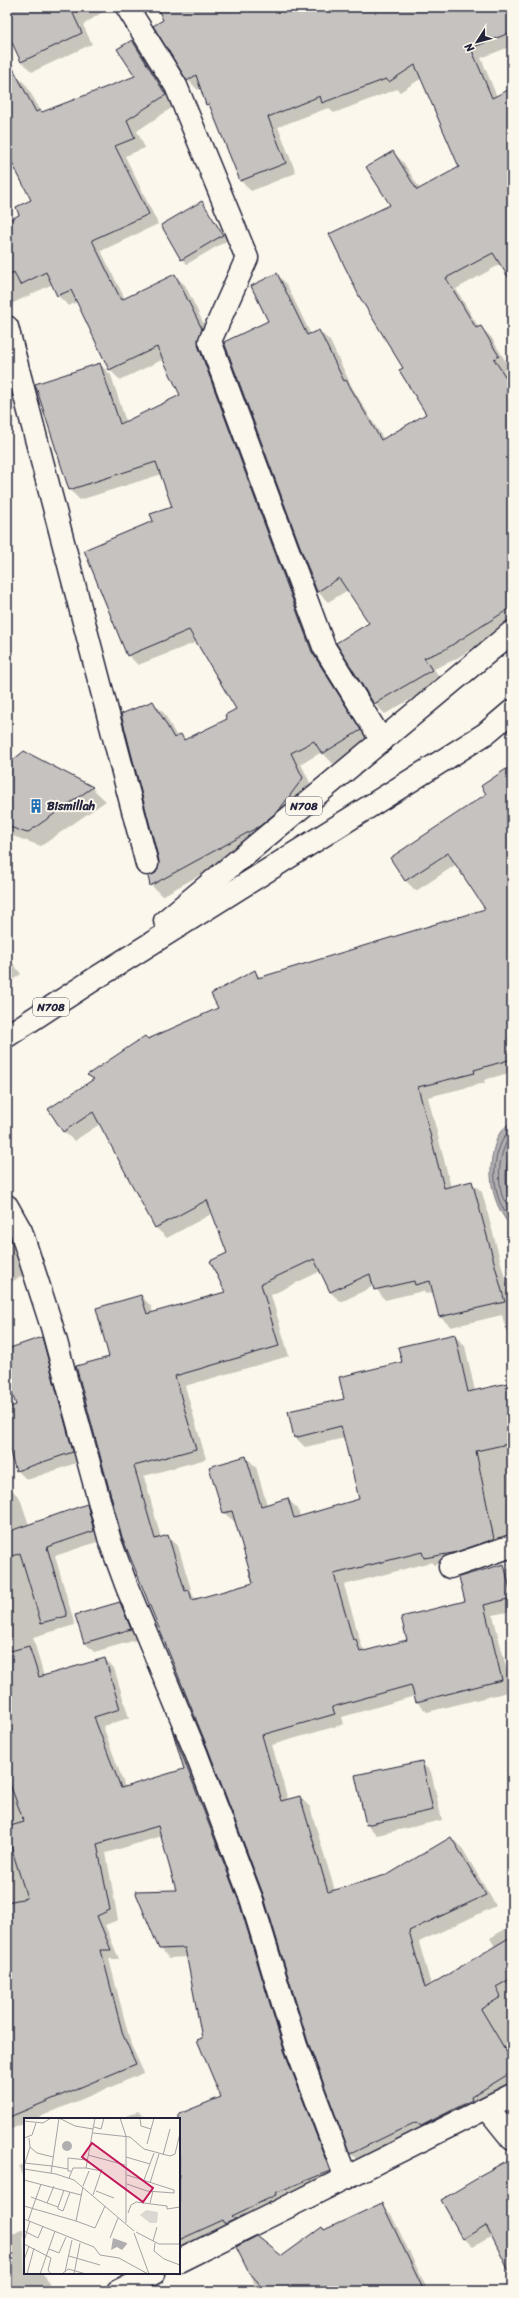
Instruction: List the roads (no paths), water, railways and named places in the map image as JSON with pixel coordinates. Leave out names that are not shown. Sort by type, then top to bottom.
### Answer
[{"type":"main road","points":[[127,7],[176,86],[247,258],[210,341],[324,647],[382,741]]},
{"type":"main road","points":[[7,326],[147,864]]},
{"type":"main road","name":"N708","points":[[96,978],[512,632]]},
{"type":"main road","name":"N708","points":[[7,1036],[96,978],[485,734],[512,711]]},
{"type":"main road","points":[[7,1206],[21,1231],[52,1327],[110,1541],[127,1587],[196,1753],[251,1898],[296,2046],[346,2178]]},
{"type":"main road","points":[[450,1567],[512,1546]]},
{"type":"main road","points":[[180,2261],[512,2095]]},
{"type":"main road","points":[[487,2108],[512,2139]]},
{"type":"main road","points":[[118,2291],[152,2274]]},
{"type":"water","points":[[512,1120],[512,1228],[494,1196],[491,1172],[494,1148],[498,1136]]},
{"type":"place","name":"Bismillah","points":[[36,806]]}]
